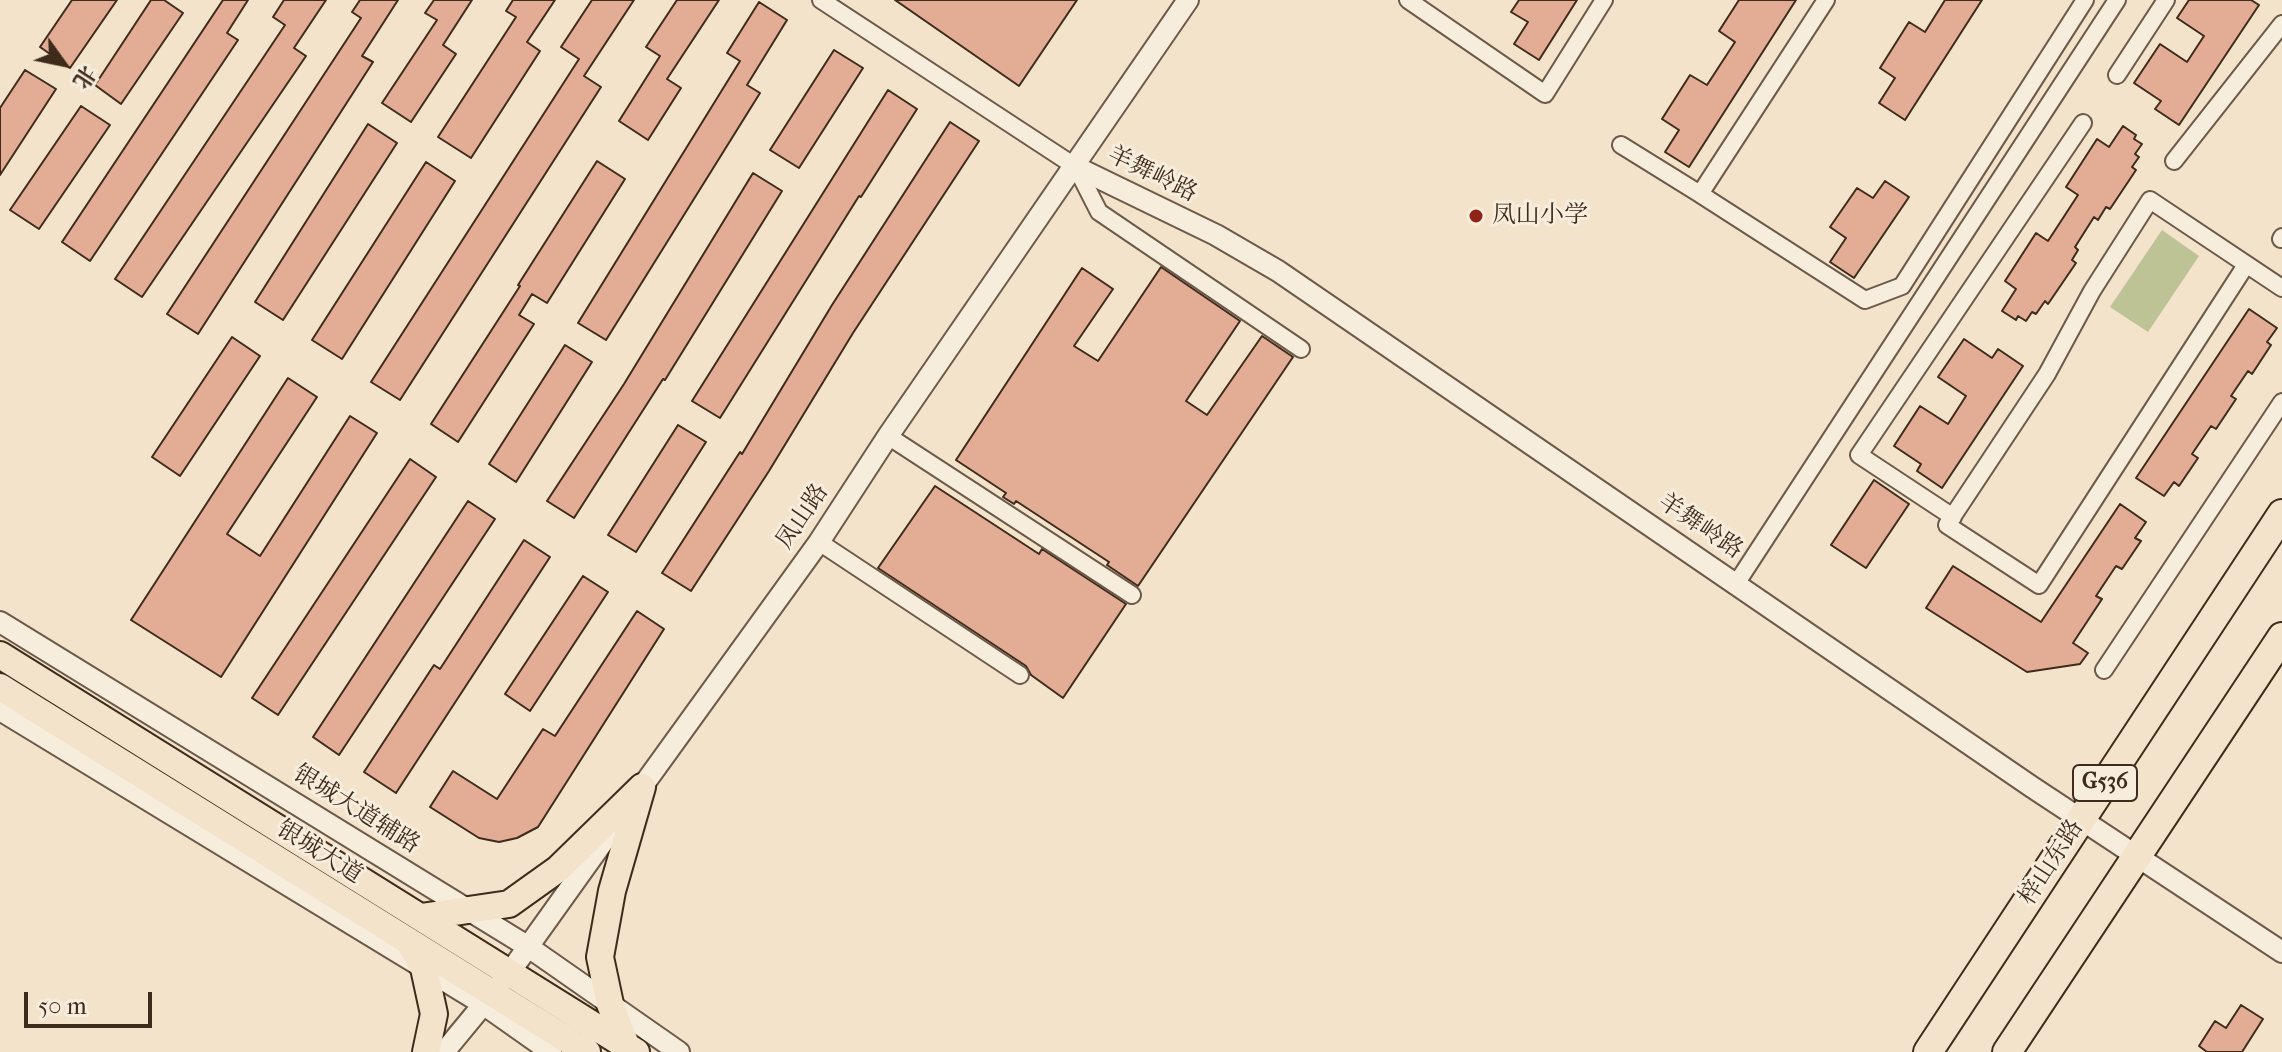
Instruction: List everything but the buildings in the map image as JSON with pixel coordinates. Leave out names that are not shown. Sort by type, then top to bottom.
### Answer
[{"type":"highway","name":"梓山东路","points":[[1928,1052],[2282,514]]},
{"type":"highway","name":"G536","points":[[2007,1052],[2282,637]]},
{"type":"main road","name":"银城大道","points":[[0,655],[631,1049]]},
{"type":"main road","name":"银城大道","points":[[0,687],[408,940],[487,998],[587,1052]]},
{"type":"main road","points":[[421,917],[509,904],[558,869],[642,787]]},
{"type":"main road","points":[[631,1049],[610,1004],[600,957],[612,891],[642,787]]},
{"type":"main road","points":[[408,940],[424,968],[434,1014],[426,1052]]},
{"type":"street","points":[[821,0],[1076,167],[1099,212],[1301,349]]},
{"type":"street","name":"凤山路","points":[[444,1052],[510,972],[819,542],[888,436],[1188,0]]},
{"type":"street","points":[[1408,0],[1545,94],[1604,0]]},
{"type":"street","points":[[1700,194],[1826,0]]},
{"type":"street","points":[[1621,145],[1865,300],[1902,286],[2085,0]]},
{"type":"street","points":[[1736,584],[2117,0]]},
{"type":"street","points":[[2117,75],[2166,0]]},
{"type":"street","points":[[2174,161],[2282,24]]},
{"type":"street","points":[[1953,517],[1859,455],[2083,123]]},
{"type":"street","name":"羊舞岭路","points":[[1076,167],[1216,235],[1278,271],[2081,819],[2282,952]]},
{"type":"street","points":[[2246,265],[2039,585],[1947,525],[2047,374],[2092,291],[2150,200],[2282,288]]},
{"type":"street","points":[[2104,670],[2282,402]]},
{"type":"street","points":[[888,436],[1132,595]]},
{"type":"street","points":[[819,542],[1020,675]]},
{"type":"street","name":"银城大道辅路","points":[[0,622],[527,946],[679,1052]]},
{"type":"street","points":[[0,710],[424,968],[487,998],[551,1052]]},
{"type":"green space","points":[[2162,230],[2199,256],[2148,332],[2110,307]]},
{"type":"place","name":"凤山小学","points":[[1476,216]]}]
